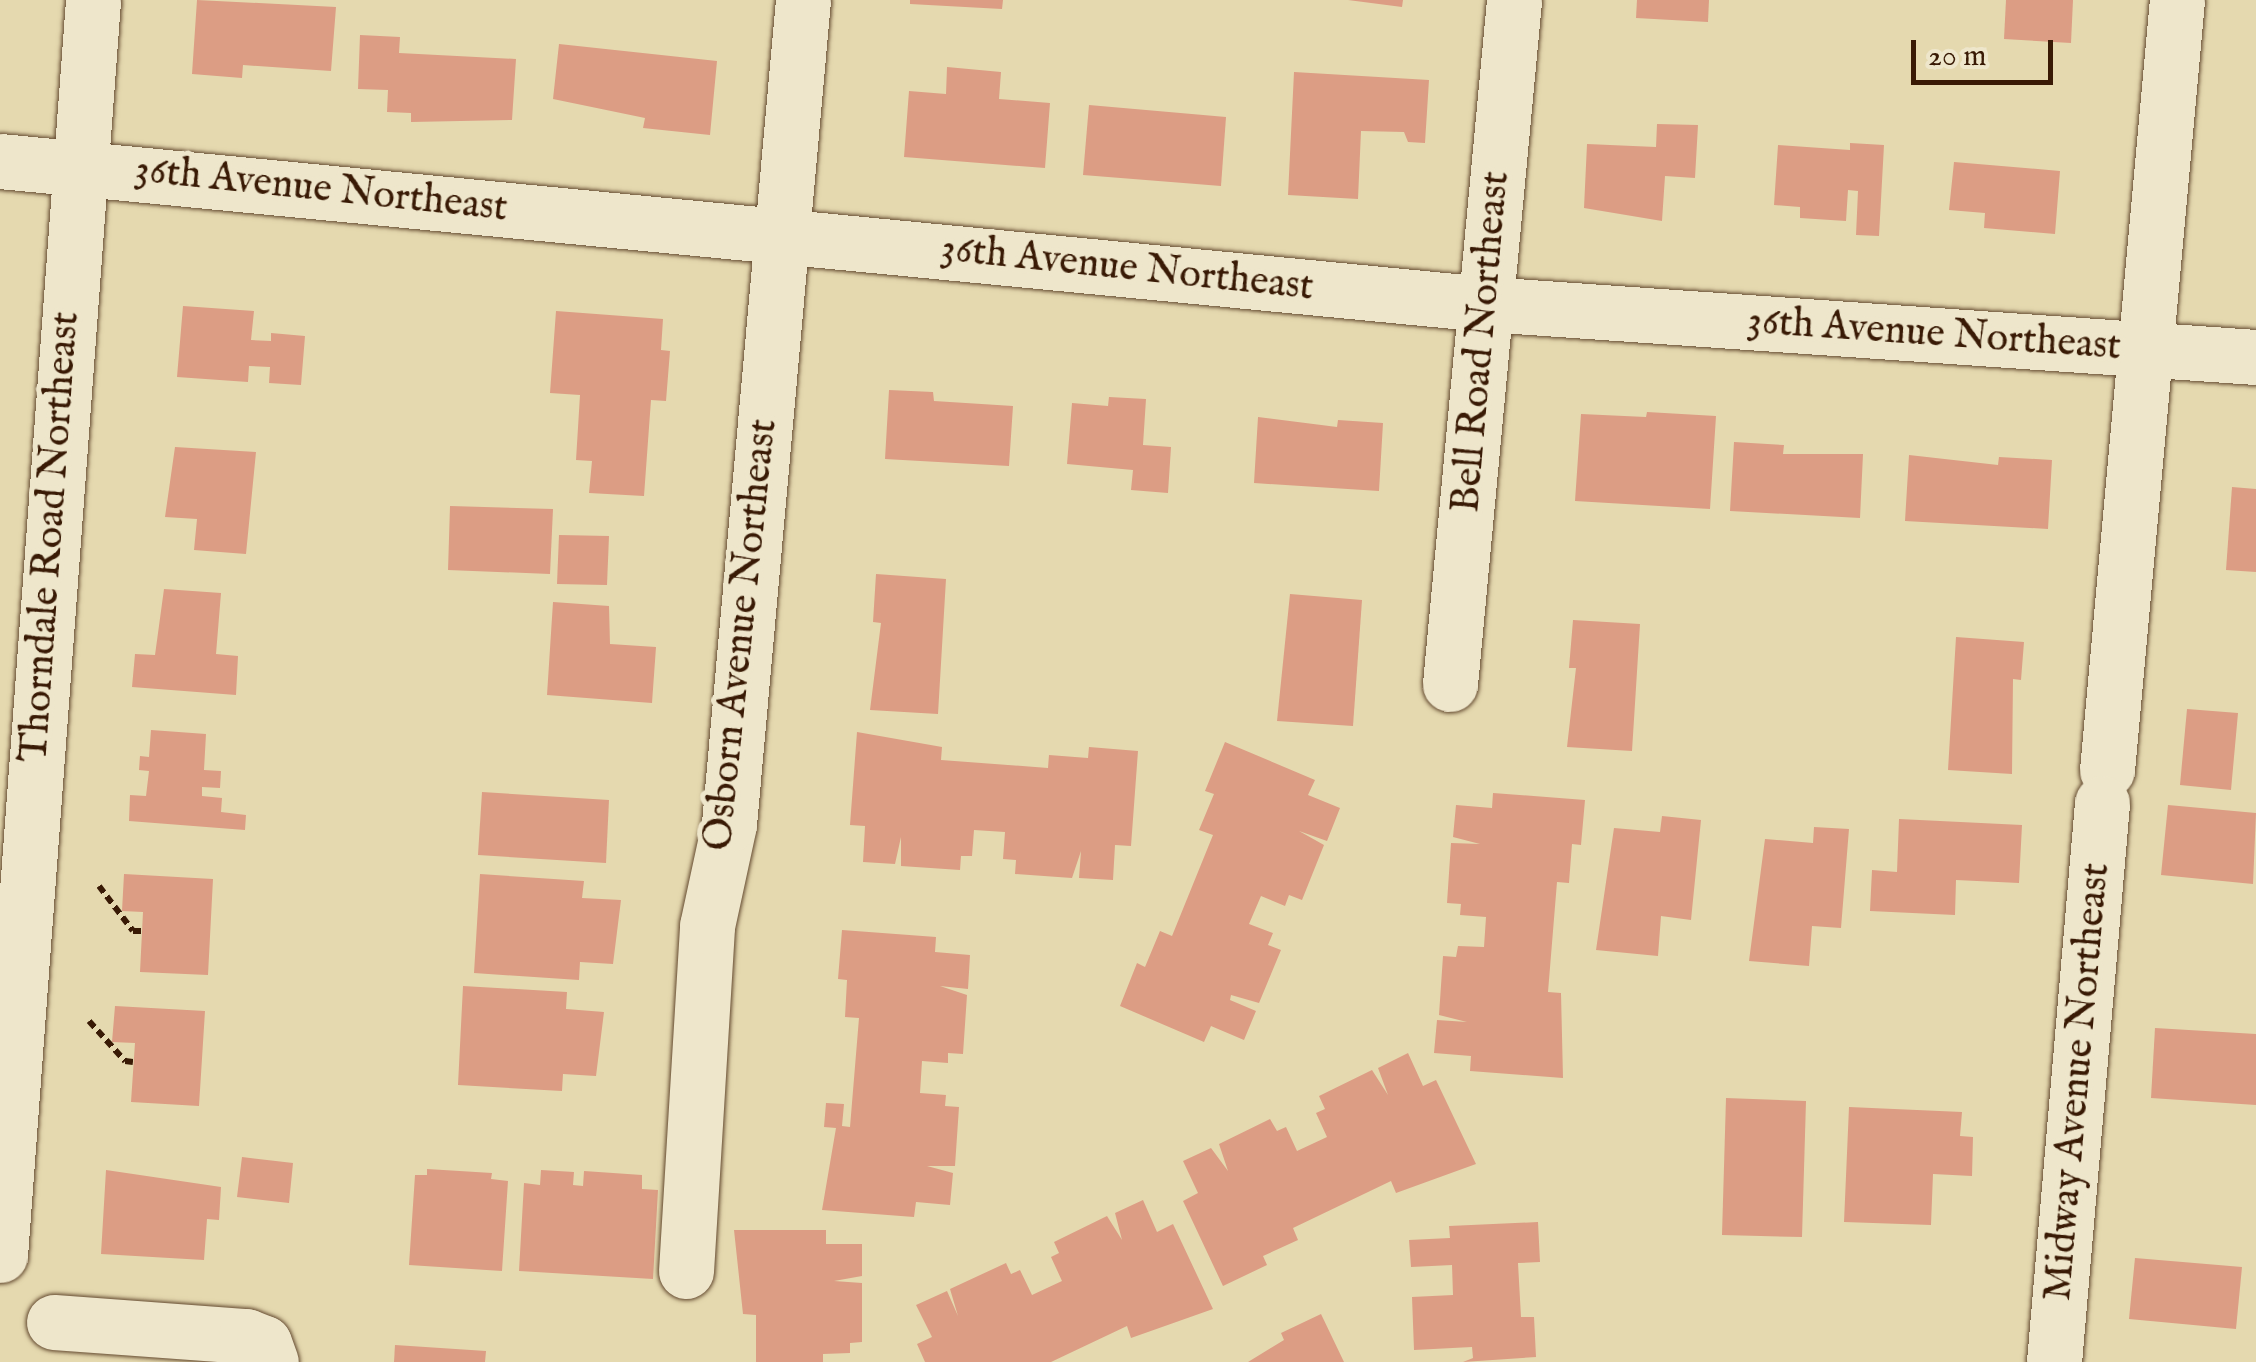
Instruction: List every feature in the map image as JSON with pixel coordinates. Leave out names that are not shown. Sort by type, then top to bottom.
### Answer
[{"type":"street","name":"Thorndale Road Northeast","points":[[0,1254],[4,1135],[93,0]]},
{"type":"street","name":"Osborn Avenue Northeast","points":[[686,1271],[708,926],[729,824],[803,0]]},
{"type":"street","name":"Bell Road Northeast","points":[[1450,684],[1514,0]]},
{"type":"street","name":"Midway Avenue Northeast","points":[[2054,1362],[2178,0]]},
{"type":"street","name":"36th Avenue Northeast","points":[[0,161],[1486,304],[2256,357]]},
{"type":"street","points":[[54,1322],[246,1336],[264,1343],[271,1362]]},
{"type":"path","points":[[99,886],[133,931],[142,932]]},
{"type":"path","points":[[89,1020],[125,1062],[133,1062]]},
{"type":"building","points":[[197,0],[336,7],[331,71],[243,65],[242,78],[192,74]]},
{"type":"building","points":[[910,0],[1003,0],[1002,9],[910,4]]},
{"type":"building","points":[[1348,0],[1403,0],[1402,7]]},
{"type":"building","points":[[1637,0],[1709,0],[1708,22],[1636,18]]},
{"type":"building","points":[[2006,0],[2073,0],[2071,43],[2004,39]]},
{"type":"building","points":[[360,35],[400,37],[399,53],[516,59],[512,120],[411,122],[411,113],[387,112],[388,90],[358,89]]},
{"type":"building","points":[[559,44],[717,61],[710,135],[643,128],[645,118],[553,99]]},
{"type":"building","points":[[947,67],[1001,72],[999,99],[1050,103],[1045,168],[904,157],[909,91],[946,94]]},
{"type":"building","points":[[1294,72],[1429,80],[1425,143],[1408,142],[1404,132],[1361,131],[1358,199],[1288,195]]},
{"type":"building","points":[[1089,105],[1226,117],[1221,186],[1083,175]]},
{"type":"building","points":[[1657,124],[1698,125],[1695,178],[1665,176],[1662,221],[1584,208],[1587,144],[1656,147]]},
{"type":"building","points":[[1850,143],[1884,145],[1879,236],[1856,235],[1858,191],[1848,190],[1846,221],[1800,218],[1800,207],[1774,205],[1778,145],[1850,150]]},
{"type":"building","points":[[1954,162],[2060,171],[2055,234],[1984,228],[1985,213],[1949,210]]},
{"type":"building","points":[[183,306],[254,311],[251,340],[271,341],[271,333],[305,336],[301,385],[269,383],[270,367],[249,366],[248,382],[177,377]]},
{"type":"building","points":[[556,311],[663,319],[661,350],[670,351],[666,401],[651,400],[644,496],[589,493],[592,461],[576,460],[580,395],[550,393]]},
{"type":"building","points":[[889,390],[933,392],[934,401],[1013,406],[1009,466],[885,459]]},
{"type":"building","points":[[1109,397],[1146,399],[1143,445],[1171,447],[1168,493],[1131,490],[1133,470],[1067,464],[1072,403],[1108,406]]},
{"type":"building","points":[[1647,412],[1716,416],[1710,509],[1575,501],[1581,414],[1646,417]]},
{"type":"building","points":[[1258,417],[1337,427],[1338,420],[1383,423],[1379,491],[1254,483]]},
{"type":"building","points":[[1734,442],[1784,445],[1783,454],[1863,454],[1860,518],[1730,511]]},
{"type":"building","points":[[175,447],[256,452],[246,554],[194,550],[197,519],[165,517]]},
{"type":"building","points":[[1909,455],[1998,465],[1999,457],[2052,460],[2048,529],[1905,521]]},
{"type":"building","points":[[2232,487],[2256,489],[2256,572],[2226,570]]},
{"type":"building","points":[[450,506],[553,509],[550,574],[448,570]]},
{"type":"building","points":[[559,535],[609,536],[607,585],[557,584]]},
{"type":"building","points":[[876,574],[946,579],[938,714],[870,710],[881,623],[873,622]]},
{"type":"building","points":[[164,589],[221,593],[216,654],[238,656],[236,695],[132,687],[135,654],[155,655]]},
{"type":"building","points":[[1290,594],[1362,600],[1353,726],[1277,721]]},
{"type":"building","points":[[553,602],[609,606],[610,644],[656,647],[652,703],[547,695]]},
{"type":"building","points":[[1573,620],[1640,624],[1632,751],[1567,747],[1576,668],[1569,668]]},
{"type":"building","points":[[1956,637],[2024,642],[2021,680],[2013,679],[2012,774],[1948,770]]},
{"type":"building","points":[[2187,709],[2238,713],[2231,790],[2180,785]]},
{"type":"building","points":[[151,730],[206,734],[204,770],[221,771],[220,788],[202,787],[202,796],[222,798],[221,812],[246,815],[245,830],[129,821],[130,795],[146,796],[149,771],[139,770],[140,756],[149,757]]},
{"type":"building","points":[[857,732],[942,747],[941,760],[1048,768],[1049,755],[1088,758],[1089,747],[1138,751],[1131,846],[1115,845],[1113,880],[1079,878],[1081,851],[1072,878],[1015,874],[1016,860],[1003,859],[1005,832],[974,830],[972,856],[961,856],[960,870],[901,866],[901,837],[895,864],[863,862],[865,826],[850,825]]},
{"type":"building","points":[[1225,742],[1315,780],[1308,795],[1340,808],[1327,841],[1299,831],[1324,845],[1302,900],[1289,895],[1285,906],[1261,896],[1249,924],[1273,933],[1268,945],[1281,950],[1259,1003],[1231,995],[1230,1000],[1256,1011],[1244,1040],[1211,1026],[1204,1042],[1120,1006],[1137,963],[1145,967],[1160,931],[1172,936],[1213,835],[1199,830],[1214,794],[1205,791]]},
{"type":"building","points":[[482,792],[609,800],[606,863],[478,855]]},
{"type":"building","points":[[1493,793],[1585,800],[1581,845],[1572,844],[1569,883],[1557,882],[1548,992],[1561,993],[1563,1078],[1470,1071],[1471,1056],[1434,1053],[1437,1020],[1467,1022],[1439,1015],[1443,956],[1456,957],[1458,946],[1484,947],[1486,917],[1460,915],[1461,904],[1447,903],[1451,843],[1480,844],[1453,837],[1456,805],[1492,808]]},
{"type":"building","points":[[2168,805],[2256,813],[2253,884],[2161,875]]},
{"type":"building","points":[[1662,816],[1701,820],[1691,920],[1661,916],[1658,956],[1596,950],[1614,828],[1660,832]]},
{"type":"building","points":[[1899,819],[2022,825],[2019,883],[1956,880],[1955,915],[1870,911],[1872,870],[1897,872]]},
{"type":"building","points":[[1814,827],[1849,829],[1841,928],[1812,926],[1809,966],[1749,961],[1765,839],[1813,843]]},
{"type":"building","points":[[124,874],[213,879],[208,975],[140,972],[143,912],[122,911]]},
{"type":"building","points":[[480,874],[584,881],[582,898],[621,900],[613,964],[580,962],[579,980],[474,973]]},
{"type":"building","points":[[842,930],[936,937],[935,952],[970,955],[968,989],[940,986],[967,995],[963,1054],[948,1053],[948,1063],[922,1061],[920,1093],[946,1095],[945,1106],[959,1107],[955,1166],[927,1166],[953,1173],[950,1205],[916,1202],[914,1217],[822,1210],[836,1128],[824,1127],[826,1103],[844,1104],[842,1126],[850,1127],[859,1018],[845,1017],[847,980],[838,979]]},
{"type":"building","points":[[463,986],[567,992],[566,1009],[604,1012],[596,1076],[563,1074],[562,1091],[458,1085]]},
{"type":"building","points":[[115,1006],[205,1011],[199,1106],[131,1102],[135,1043],[112,1042]]},
{"type":"building","points":[[2155,1028],[2256,1034],[2256,1105],[2151,1098]]},
{"type":"building","points":[[1408,1053],[1423,1086],[1436,1080],[1476,1164],[1396,1193],[1391,1181],[1293,1228],[1298,1240],[1263,1256],[1267,1265],[1223,1286],[1183,1201],[1198,1193],[1183,1161],[1211,1148],[1228,1171],[1219,1144],[1270,1119],[1277,1131],[1286,1127],[1297,1151],[1327,1137],[1316,1113],[1325,1109],[1319,1096],[1372,1070],[1388,1095],[1378,1068]]},
{"type":"building","points":[[1726,1098],[1806,1101],[1802,1237],[1722,1235]]},
{"type":"building","points":[[1849,1107],[1962,1112],[1960,1136],[1973,1137],[1972,1176],[1933,1174],[1931,1225],[1844,1222]]},
{"type":"building","points":[[242,1157],[293,1163],[289,1203],[237,1197]]},
{"type":"building","points":[[427,1169],[492,1173],[491,1179],[508,1181],[502,1271],[409,1265],[415,1175],[427,1175]]},
{"type":"building","points":[[106,1170],[221,1187],[219,1220],[207,1219],[204,1260],[101,1254]]},
{"type":"building","points":[[541,1170],[574,1172],[573,1185],[583,1186],[584,1171],[642,1175],[642,1189],[658,1190],[653,1279],[519,1271],[524,1183],[540,1185]]},
{"type":"building","points":[[1143,1200],[1157,1232],[1173,1224],[1213,1309],[1131,1338],[1127,1326],[1051,1362],[925,1362],[917,1344],[932,1337],[916,1305],[947,1291],[958,1316],[950,1289],[1006,1263],[1011,1274],[1020,1270],[1032,1295],[1062,1281],[1051,1257],[1059,1253],[1054,1242],[1107,1216],[1122,1240],[1115,1213]]},
{"type":"building","points":[[1538,1222],[1540,1262],[1518,1263],[1521,1317],[1534,1317],[1536,1357],[1463,1362],[1473,1358],[1472,1347],[1414,1350],[1412,1297],[1453,1295],[1452,1265],[1411,1267],[1409,1240],[1450,1238],[1449,1226]]},
{"type":"building","points":[[734,1230],[826,1230],[826,1244],[862,1244],[862,1276],[834,1281],[862,1283],[862,1342],[850,1343],[850,1353],[823,1354],[823,1362],[756,1362],[756,1315],[743,1314]]},
{"type":"building","points":[[2135,1258],[2242,1267],[2236,1329],[2129,1319]]},
{"type":"building","points":[[1321,1314],[1344,1362],[1248,1362],[1284,1340],[1281,1333]]},
{"type":"building","points":[[395,1345],[486,1351],[485,1362],[394,1362]]}]
